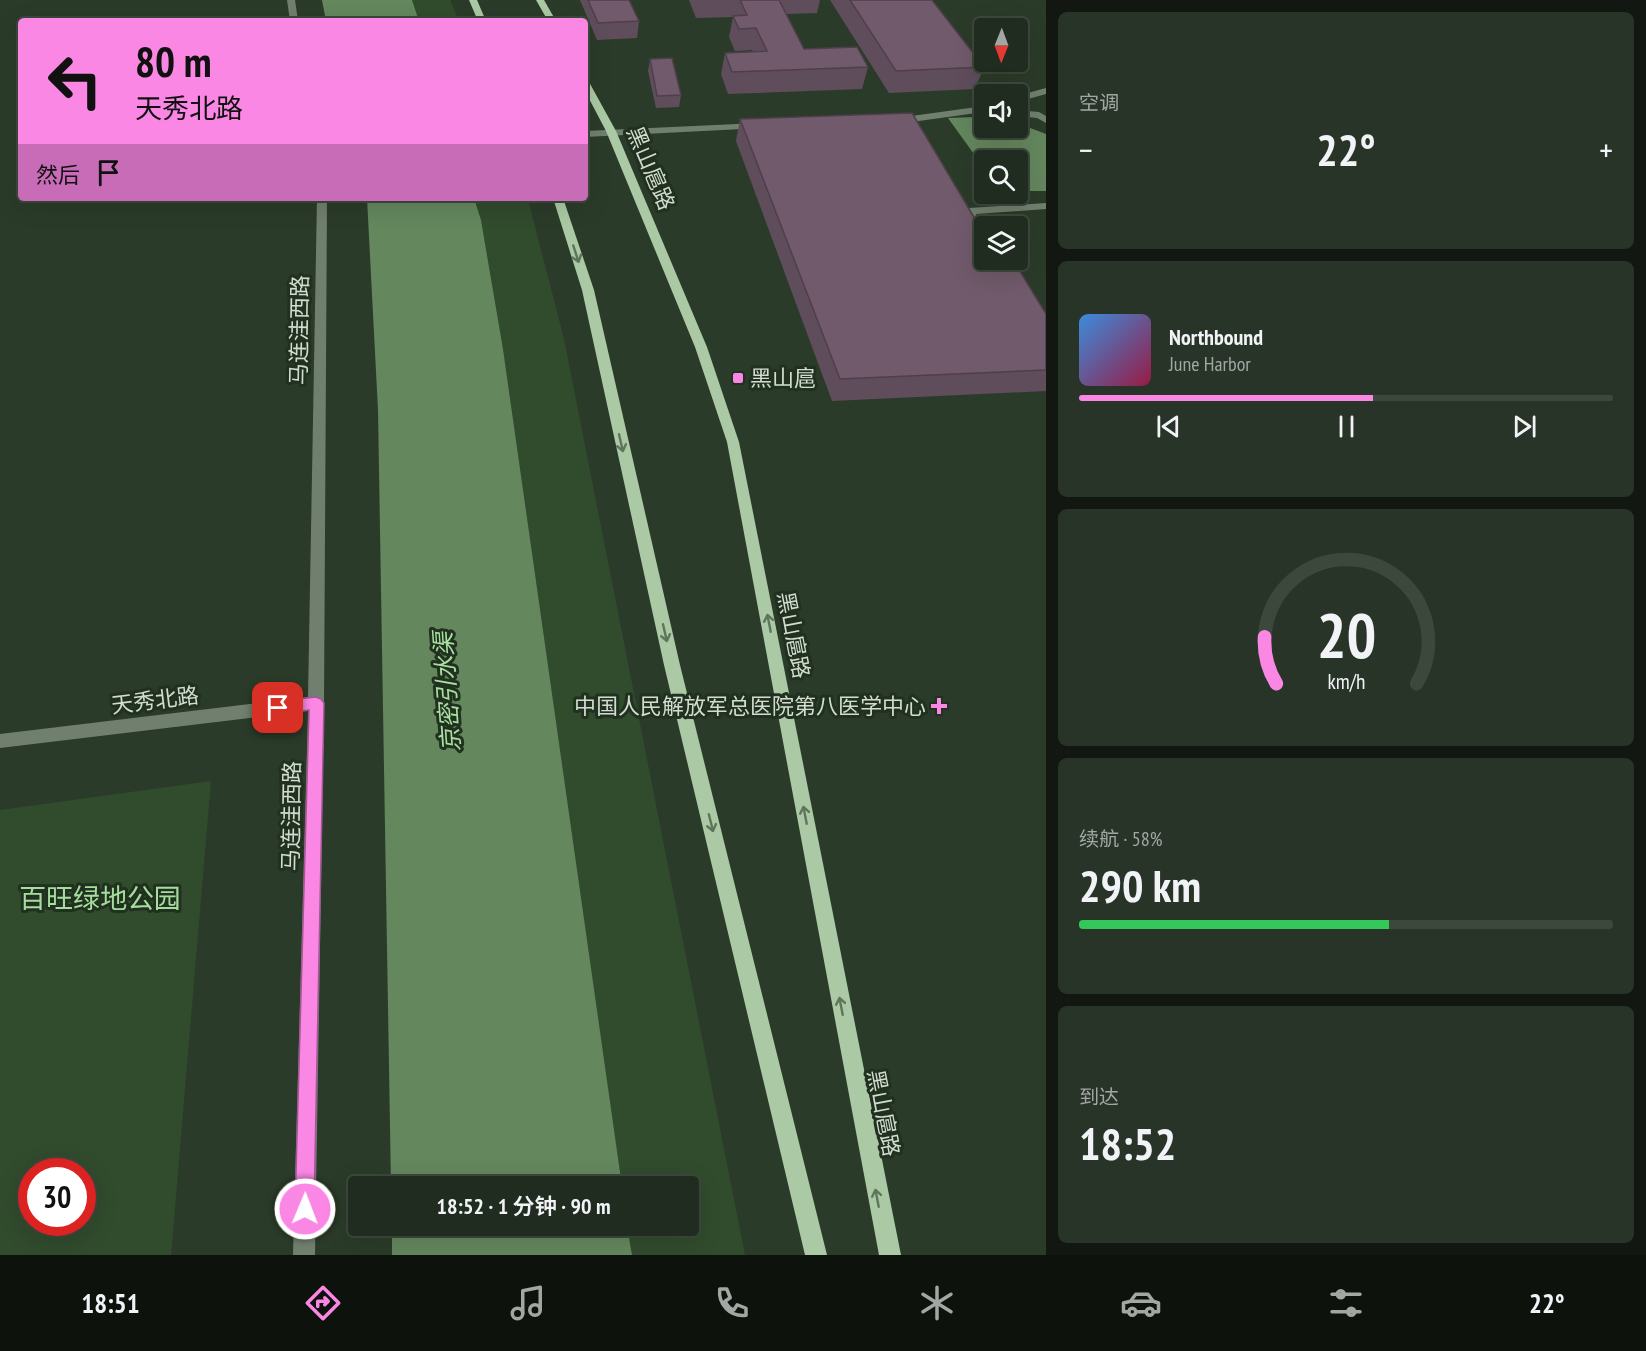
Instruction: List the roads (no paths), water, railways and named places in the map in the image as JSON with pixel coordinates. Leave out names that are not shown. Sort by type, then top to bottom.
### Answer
[{"type":"main road","points":[[473,0],[481,18]]},
{"type":"main road","points":[[540,0],[550,18]]},
{"type":"main road","name":"黑山扈路","points":[[588,88],[611,131],[701,347],[733,442],[890,1255]]},
{"type":"main road","points":[[559,201],[588,290],[672,664],[816,1255]]},
{"type":"street","points":[[291,0],[294,18]]},
{"type":"street","points":[[1028,96],[1046,91]]},
{"type":"street","points":[[887,121],[910,121],[974,110]]},
{"type":"street","points":[[1028,114],[1039,115],[1046,120]]},
{"type":"street","points":[[910,121],[917,131]]},
{"type":"street","points":[[588,134],[768,126]]},
{"type":"street","name":"马连洼西路","points":[[304,1255],[316,703],[322,201]]},
{"type":"street","points":[[963,201],[974,219]]},
{"type":"street","points":[[969,211],[1046,206]]},
{"type":"street","name":"天秀北路","points":[[0,741],[316,703]]},
{"type":"water","points":[[322,0],[412,0],[418,18],[325,18]]},
{"type":"water","points":[[974,117],[974,138],[1028,138],[1028,127],[1046,134],[1046,191],[1028,191],[1028,150],[974,150],[974,154],[948,118]]},
{"type":"water","name":"京密引水渠","points":[[367,201],[475,201],[481,220],[503,349],[621,1176],[391,1176],[378,410]]},
{"type":"water","points":[[392,1236],[629,1236],[632,1255],[392,1255]]},
{"type":"place","name":"黑山扈","points":[[738,378]]},
{"type":"place","name":"中国人民解放军总医院第八医学中心","points":[[939,706]]},
{"type":"park label","name":"百旺绿地公园","points":[[100,898]]}]
